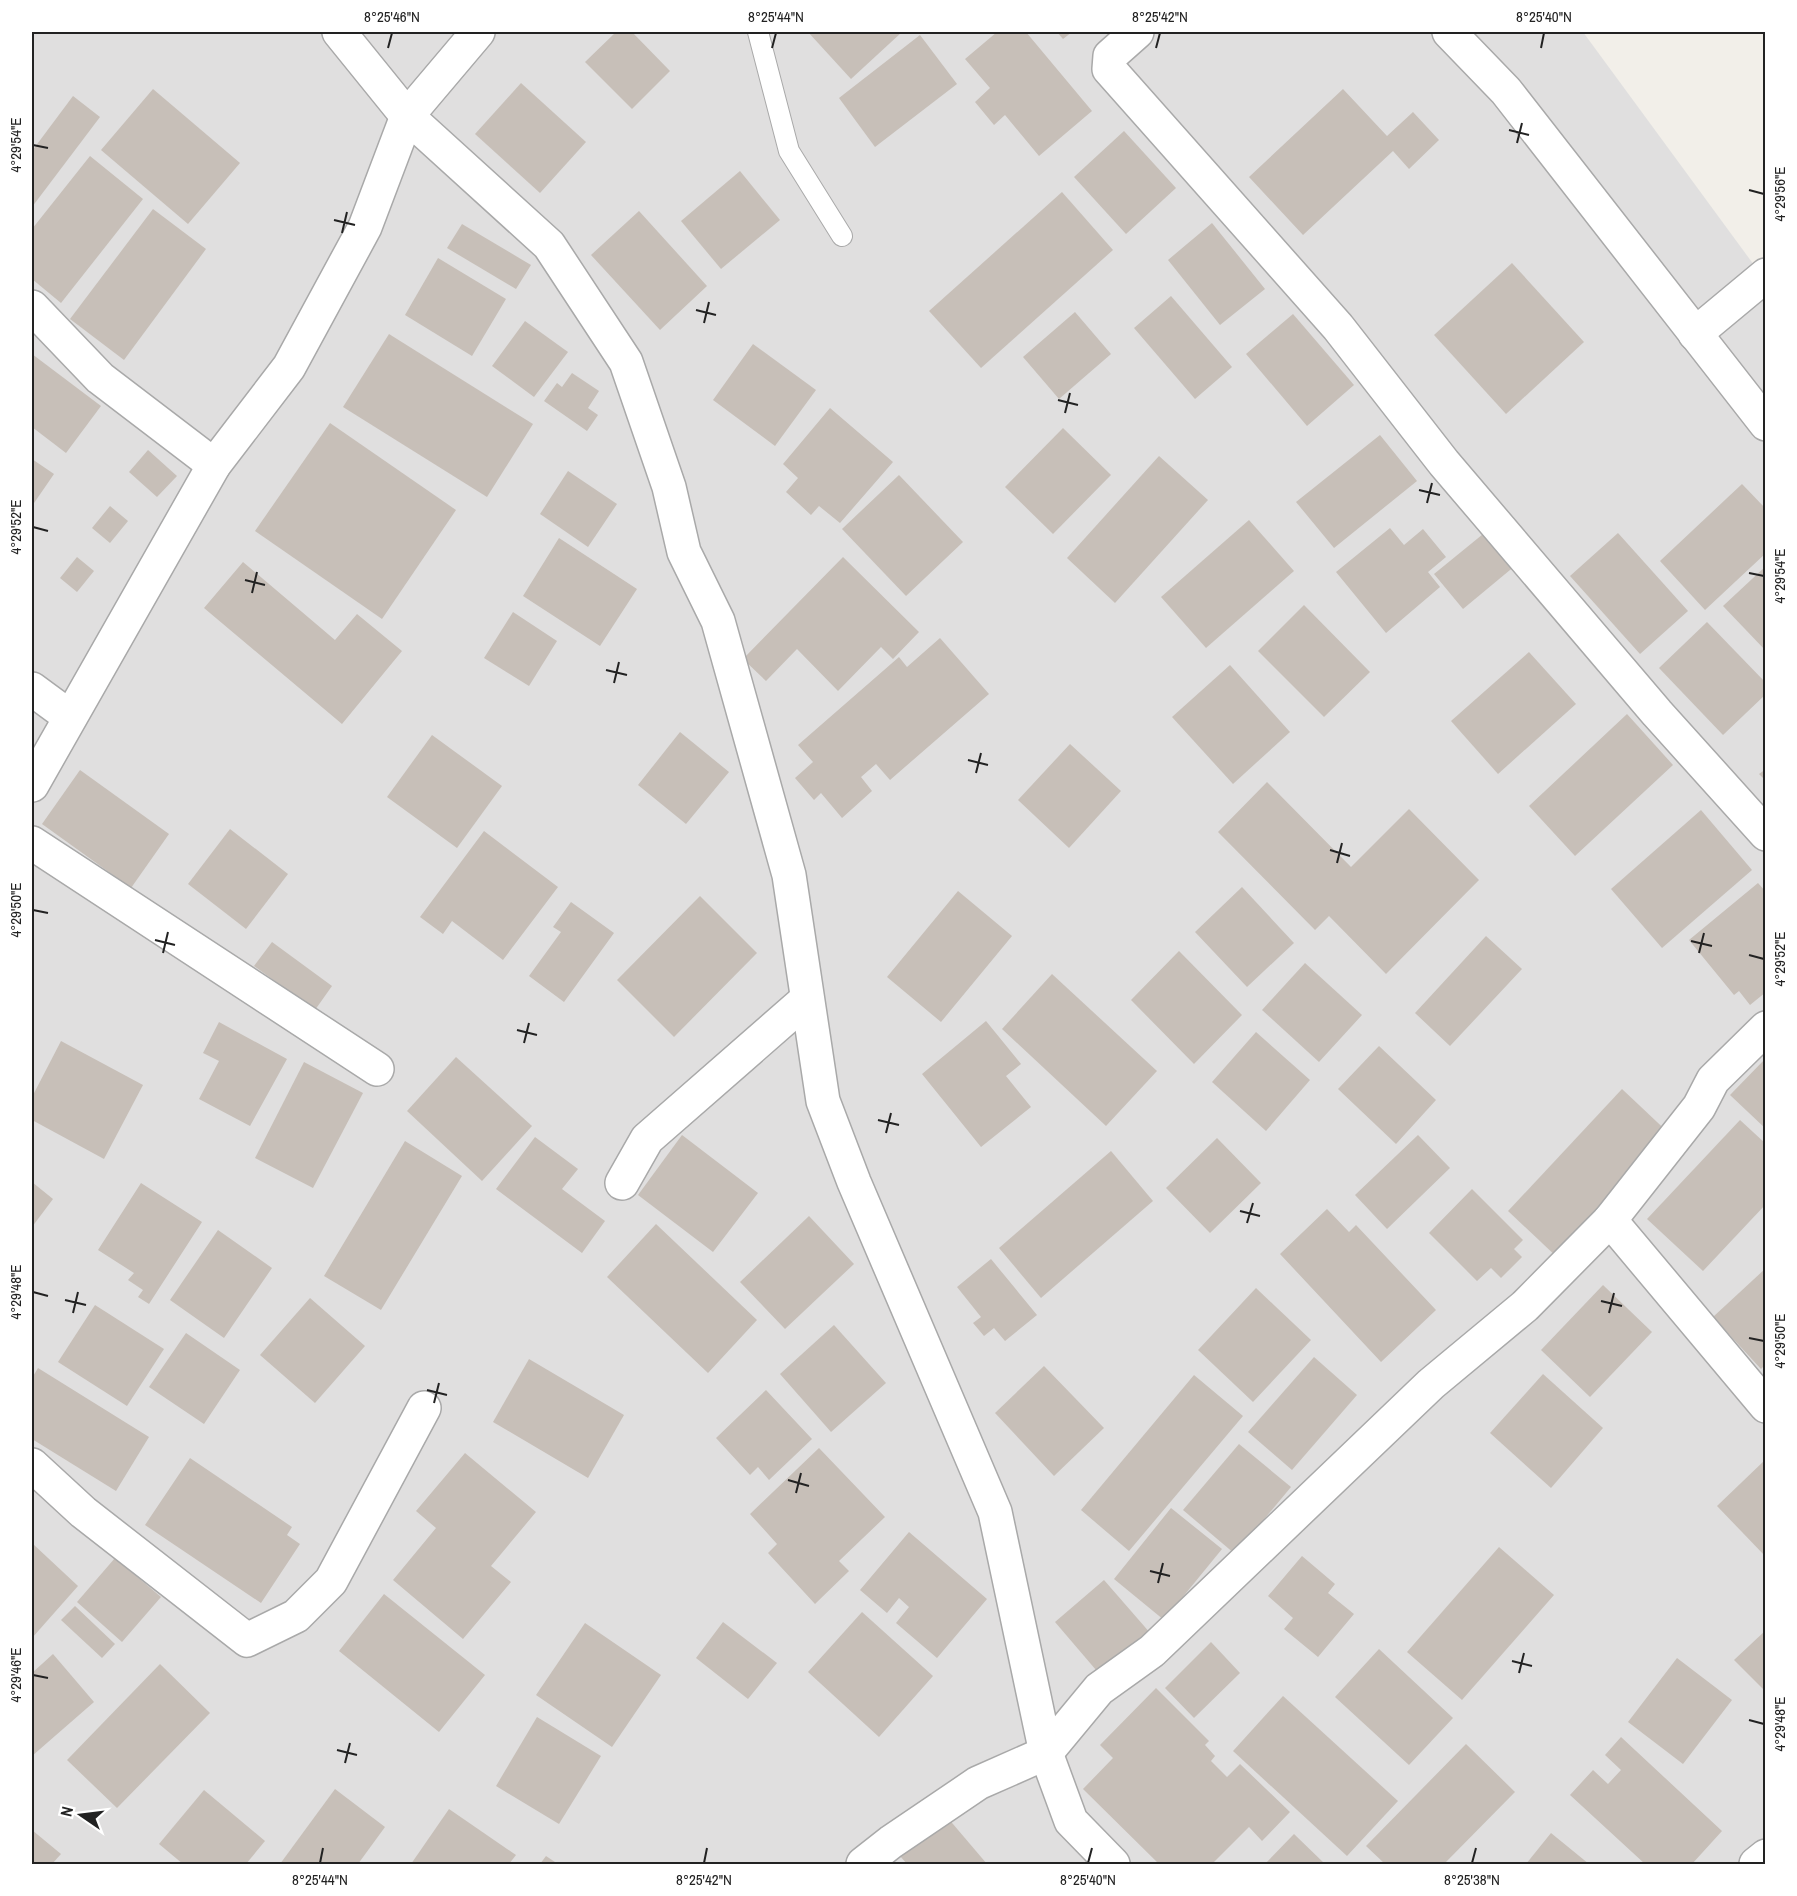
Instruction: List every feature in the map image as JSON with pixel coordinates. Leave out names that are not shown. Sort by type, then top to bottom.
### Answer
[{"type":"street","points":[[339,32],[407,116],[549,245],[626,362],[669,487],[684,552],[718,621],[789,875],[823,1101],[854,1182],[995,1512],[1046,1753],[1071,1821],[1113,1864]]},
{"type":"street","points":[[32,785],[214,465],[289,367],[365,227],[407,116],[478,32]]},
{"type":"street","points":[[1137,32],[1110,56],[1109,69],[1338,327],[1444,463],[1657,713],[1766,834]]},
{"type":"street","points":[[1449,32],[1506,91],[1766,423]]},
{"type":"street","points":[[1695,334],[1766,275]]},
{"type":"street","points":[[32,307],[100,378],[214,465]]},
{"type":"street","points":[[32,689],[70,717]]},
{"type":"street","points":[[32,843],[377,1069]]},
{"type":"street","points":[[622,1183],[647,1139],[806,1000]]},
{"type":"street","points":[[863,1864],[891,1842],[978,1783],[1046,1753],[1099,1689],[1152,1651],[1431,1384],[1525,1306],[1610,1220],[1699,1107],[1713,1080],[1766,1028]]},
{"type":"street","points":[[1610,1220],[1760,1390]]},
{"type":"street","points":[[32,1465],[83,1512],[247,1640],[296,1616],[331,1581],[424,1408]]},
{"type":"street","points":[[1756,1864],[1766,1856]]},
{"type":"lane","points":[[758,32],[789,151],[842,236]]},
{"type":"shaded area","points":[[32,32],[1583,32],[1765,280],[1765,1864],[32,1864]]},
{"type":"building","points":[[616,32],[632,32],[670,71],[632,109],[585,62]]},
{"type":"building","points":[[808,32],[902,32],[851,79]]},
{"type":"building","points":[[997,32],[1026,32],[1092,111],[1039,156],[1005,115],[994,125],[975,102],[990,88],[965,59]]},
{"type":"building","points":[[1057,32],[1072,32],[1063,39]]},
{"type":"building","points":[[920,35],[957,84],[875,147],[839,98]]},
{"type":"building","points":[[521,83],[586,142],[540,193],[475,134]]},
{"type":"building","points":[[153,89],[240,163],[188,224],[101,150]]},
{"type":"building","points":[[1343,89],[1387,136],[1413,112],[1439,140],[1409,169],[1393,151],[1303,235],[1249,177]]},
{"type":"building","points":[[73,96],[100,117],[32,207],[32,151]]},
{"type":"building","points":[[1124,131],[1176,188],[1126,234],[1074,177]]},
{"type":"building","points":[[90,156],[143,199],[61,303],[32,279],[32,229]]},
{"type":"building","points":[[740,171],[780,220],[721,269],[681,221]]},
{"type":"building","points":[[1062,192],[1113,250],[981,368],[929,311]]},
{"type":"building","points":[[153,209],[206,249],[124,360],[70,319]]},
{"type":"building","points":[[639,211],[707,286],[660,330],[591,255]]},
{"type":"building","points":[[1212,223],[1265,289],[1220,325],[1168,260]]},
{"type":"building","points":[[462,224],[531,265],[516,289],[447,248]]},
{"type":"building","points":[[438,258],[506,299],[472,356],[405,315]]},
{"type":"building","points":[[1512,263],[1584,342],[1506,414],[1434,335]]},
{"type":"building","points":[[1171,296],[1232,367],[1195,399],[1134,328]]},
{"type":"building","points":[[1075,312],[1111,354],[1059,399],[1023,357]]},
{"type":"building","points":[[1293,314],[1354,385],[1307,426],[1246,354]]},
{"type":"building","points":[[525,321],[568,352],[534,397],[492,366]]},
{"type":"building","points":[[389,334],[533,424],[487,497],[343,407]]},
{"type":"building","points":[[753,344],[816,390],[775,446],[713,400]]},
{"type":"building","points":[[32,354],[101,406],[66,453],[32,427]]},
{"type":"building","points":[[572,373],[599,391],[588,408],[598,415],[587,431],[544,401],[557,383],[562,387]]},
{"type":"building","points":[[830,408],[893,462],[840,523],[819,506],[811,515],[786,492],[798,478],[783,464]]},
{"type":"building","points":[[330,423],[456,510],[382,619],[255,531]]},
{"type":"building","points":[[1063,428],[1111,475],[1053,534],[1005,487]]},
{"type":"building","points":[[1380,435],[1417,481],[1334,548],[1296,502]]},
{"type":"building","points":[[148,450],[177,476],[157,497],[129,472]]},
{"type":"building","points":[[1159,456],[1208,500],[1115,603],[1067,558]]},
{"type":"building","points":[[32,459],[54,474],[32,506]]},
{"type":"building","points":[[568,471],[617,504],[588,547],[540,514]]},
{"type":"building","points":[[899,475],[963,542],[906,596],[842,529]]},
{"type":"building","points":[[1742,484],[1766,509],[1766,553],[1705,610],[1660,561]]},
{"type":"building","points":[[110,506],[128,521],[110,543],[92,528]]},
{"type":"building","points":[[1249,520],[1294,571],[1206,648],[1161,597]]},
{"type":"building","points":[[1390,528],[1404,545],[1423,529],[1446,557],[1428,572],[1440,587],[1386,633],[1336,572]]},
{"type":"building","points":[[1488,530],[1516,565],[1463,609],[1434,574]]},
{"type":"building","points":[[1618,533],[1688,611],[1640,654],[1570,576]]},
{"type":"building","points":[[559,538],[637,589],[600,646],[523,596]]},
{"type":"building","points":[[77,557],[94,571],[77,592],[60,578]]},
{"type":"building","points":[[843,557],[919,632],[893,659],[881,647],[838,691],[797,649],[766,681],[743,659]]},
{"type":"building","points":[[243,562],[335,640],[357,614],[402,651],[342,724],[204,608]]},
{"type":"building","points":[[1766,566],[1766,651],[1723,606]]},
{"type":"building","points":[[1304,605],[1370,672],[1324,717],[1258,651]]},
{"type":"building","points":[[513,612],[557,641],[529,686],[484,658]]},
{"type":"building","points":[[1707,622],[1766,683],[1766,694],[1723,735],[1659,668]]},
{"type":"building","points":[[940,638],[989,694],[890,780],[876,764],[861,777],[872,791],[842,818],[821,793],[814,800],[795,778],[813,762],[798,745],[899,657],[907,667]]},
{"type":"building","points":[[1529,652],[1576,704],[1498,774],[1451,721]]},
{"type":"building","points":[[1230,665],[1290,732],[1233,784],[1172,717]]},
{"type":"building","points":[[1627,714],[1673,765],[1575,856],[1529,806]]},
{"type":"building","points":[[680,732],[729,772],[686,824],[638,785]]},
{"type":"building","points":[[432,735],[502,786],[457,848],[387,797]]},
{"type":"building","points":[[1070,744],[1121,791],[1069,848],[1018,800]]},
{"type":"building","points":[[1766,769],[1766,781],[1759,774]]},
{"type":"building","points":[[80,770],[169,834],[131,888],[42,824]]},
{"type":"building","points":[[1267,782],[1351,867],[1409,809],[1479,880],[1386,974],[1329,916],[1315,930],[1218,832]]},
{"type":"building","points":[[1701,810],[1752,870],[1662,948],[1611,889]]},
{"type":"building","points":[[230,829],[288,874],[246,929],[188,884]]},
{"type":"building","points":[[484,831],[558,887],[503,960],[452,921],[443,934],[420,917]]},
{"type":"building","points":[[1758,883],[1766,892],[1766,992],[1750,1005],[1739,991],[1734,995],[1689,940]]},
{"type":"building","points":[[1242,887],[1294,943],[1247,987],[1195,932]]},
{"type":"building","points":[[958,891],[1012,936],[941,1022],[887,977]]},
{"type":"building","points":[[700,896],[757,953],[674,1037],[617,980]]},
{"type":"building","points":[[571,902],[614,933],[564,1002],[529,976],[561,932],[553,927]]},
{"type":"building","points":[[1486,936],[1522,969],[1450,1046],[1415,1013]]},
{"type":"building","points":[[272,942],[332,986],[315,1010],[254,966]]},
{"type":"building","points":[[1179,951],[1242,1015],[1194,1064],[1131,1000]]},
{"type":"building","points":[[1305,963],[1362,1015],[1319,1062],[1262,1010]]},
{"type":"building","points":[[1052,974],[1157,1071],[1106,1126],[1002,1029]]},
{"type":"building","points":[[986,1021],[1021,1064],[1006,1076],[1031,1107],[981,1147],[922,1074]]},
{"type":"building","points":[[219,1022],[287,1059],[250,1126],[199,1099],[219,1061],[203,1053]]},
{"type":"building","points":[[1256,1032],[1310,1080],[1266,1131],[1212,1082]]},
{"type":"building","points":[[61,1041],[143,1085],[104,1159],[32,1120],[32,1097]]},
{"type":"building","points":[[1379,1046],[1436,1100],[1396,1144],[1338,1089]]},
{"type":"building","points":[[456,1057],[532,1126],[482,1181],[407,1111]]},
{"type":"building","points":[[1766,1058],[1766,1129],[1730,1095]]},
{"type":"building","points":[[304,1062],[363,1093],[313,1188],[255,1158]]},
{"type":"building","points":[[1622,1089],[1674,1138],[1559,1259],[1508,1211]]},
{"type":"building","points":[[1740,1120],[1766,1144],[1766,1204],[1703,1271],[1647,1219]]},
{"type":"building","points":[[682,1135],[758,1193],[713,1252],[638,1195]]},
{"type":"building","points":[[1418,1135],[1450,1168],[1387,1229],[1355,1195]]},
{"type":"building","points":[[535,1137],[578,1169],[562,1189],[605,1221],[582,1253],[496,1189]]},
{"type":"building","points":[[1217,1138],[1261,1183],[1210,1233],[1166,1188]]},
{"type":"building","points":[[405,1141],[462,1176],[381,1310],[324,1276]]},
{"type":"building","points":[[1111,1151],[1153,1201],[1041,1298],[999,1248]]},
{"type":"building","points":[[32,1182],[53,1199],[32,1227]]},
{"type":"building","points":[[141,1183],[202,1222],[149,1304],[138,1297],[143,1290],[128,1280],[134,1273],[98,1250]]},
{"type":"building","points":[[1472,1189],[1523,1240],[1514,1249],[1522,1257],[1501,1278],[1491,1268],[1477,1281],[1429,1233]]},
{"type":"building","points":[[1327,1209],[1349,1232],[1356,1225],[1436,1310],[1381,1362],[1280,1254]]},
{"type":"building","points":[[809,1216],[854,1264],[785,1329],[740,1282]]},
{"type":"building","points":[[656,1224],[757,1320],[708,1373],[607,1277]]},
{"type":"building","points":[[218,1230],[272,1268],[224,1338],[170,1300]]},
{"type":"building","points":[[991,1259],[1037,1315],[1005,1341],[994,1328],[984,1336],[973,1323],[981,1317],[957,1287]]},
{"type":"building","points":[[1766,1268],[1766,1364],[1761,1369],[1713,1317]]},
{"type":"building","points":[[1603,1285],[1652,1332],[1590,1397],[1541,1350]]},
{"type":"building","points":[[1256,1288],[1311,1340],[1253,1402],[1198,1350]]},
{"type":"building","points":[[310,1298],[365,1346],[315,1403],[260,1355]]},
{"type":"building","points":[[95,1305],[164,1349],[127,1406],[58,1362]]},
{"type":"building","points":[[834,1325],[886,1383],[831,1432],[780,1374]]},
{"type":"building","points":[[186,1333],[240,1370],[204,1424],[149,1387]]},
{"type":"building","points":[[1314,1357],[1357,1395],[1292,1470],[1248,1432]]},
{"type":"building","points":[[529,1359],[624,1415],[588,1478],[493,1422]]},
{"type":"building","points":[[1044,1366],[1104,1428],[1054,1476],[995,1413]]},
{"type":"building","points":[[38,1368],[149,1437],[116,1491],[32,1439],[32,1378]]},
{"type":"building","points":[[1543,1374],[1603,1428],[1551,1488],[1490,1433]]},
{"type":"building","points":[[1194,1375],[1243,1416],[1129,1551],[1081,1510]]},
{"type":"building","points":[[766,1390],[812,1439],[769,1480],[758,1467],[750,1475],[716,1438]]},
{"type":"building","points":[[1239,1444],[1291,1487],[1235,1554],[1183,1510]]},
{"type":"building","points":[[819,1448],[885,1517],[839,1561],[849,1571],[815,1604],[768,1553],[777,1544],[750,1514]]},
{"type":"building","points":[[465,1453],[536,1512],[491,1566],[511,1582],[463,1639],[393,1580],[436,1528],[416,1511]]},
{"type":"building","points":[[190,1458],[292,1527],[287,1535],[300,1544],[261,1603],[145,1525]]},
{"type":"building","points":[[1766,1459],[1766,1557],[1717,1506]]},
{"type":"building","points":[[1171,1508],[1222,1549],[1164,1620],[1114,1579]]},
{"type":"building","points":[[909,1532],[987,1599],[937,1658],[896,1623],[909,1607],[899,1598],[887,1613],[860,1590]]},
{"type":"building","points":[[33,1544],[78,1586],[32,1638],[32,1546]]},
{"type":"building","points":[[1499,1547],[1554,1595],[1462,1700],[1407,1652]]},
{"type":"building","points":[[1302,1556],[1335,1584],[1328,1593],[1354,1614],[1318,1657],[1284,1629],[1293,1618],[1268,1596]]},
{"type":"building","points":[[115,1558],[161,1597],[122,1642],[77,1602]]},
{"type":"building","points":[[1104,1580],[1151,1634],[1102,1677],[1055,1622]]},
{"type":"building","points":[[384,1594],[485,1675],[439,1732],[339,1651]]},
{"type":"building","points":[[75,1606],[115,1644],[102,1658],[61,1620]]},
{"type":"building","points":[[862,1612],[933,1676],[879,1737],[808,1672]]},
{"type":"building","points":[[723,1622],[777,1663],[748,1699],[696,1658]]},
{"type":"building","points":[[585,1623],[661,1675],[612,1747],[536,1695]]},
{"type":"building","points":[[1766,1630],[1766,1692],[1734,1660]]},
{"type":"building","points":[[1211,1642],[1240,1673],[1194,1718],[1165,1688]]},
{"type":"building","points":[[1379,1649],[1453,1718],[1409,1765],[1335,1697]]},
{"type":"building","points":[[53,1654],[94,1702],[32,1756],[32,1673]]},
{"type":"building","points":[[1677,1658],[1732,1700],[1683,1764],[1628,1722]]},
{"type":"building","points":[[160,1664],[210,1713],[117,1808],[67,1760]]},
{"type":"building","points":[[1156,1688],[1209,1741],[1205,1745],[1215,1756],[1211,1761],[1227,1777],[1240,1764],[1290,1812],[1262,1841],[1249,1827],[1212,1864],[1159,1864],[1083,1789],[1113,1758],[1100,1745]]},
{"type":"building","points":[[1283,1696],[1398,1801],[1347,1856],[1233,1751]]},
{"type":"building","points":[[537,1717],[601,1756],[559,1824],[496,1786]]},
{"type":"building","points":[[1621,1737],[1722,1831],[1692,1864],[1645,1864],[1570,1795],[1593,1770],[1608,1784],[1621,1770],[1605,1755]]},
{"type":"building","points":[[1466,1744],[1515,1792],[1444,1864],[1385,1864],[1366,1846]]},
{"type":"building","points":[[335,1789],[385,1827],[358,1864],[280,1864]]},
{"type":"building","points":[[204,1790],[265,1841],[246,1864],[183,1864],[159,1844]]},
{"type":"building","points":[[449,1809],[516,1855],[509,1864],[411,1864]]},
{"type":"building","points":[[947,1817],[987,1864],[907,1864],[900,1856]]},
{"type":"building","points":[[32,1830],[61,1854],[52,1864],[32,1864]]},
{"type":"building","points":[[1551,1833],[1589,1864],[1526,1864]]},
{"type":"building","points":[[1294,1834],[1325,1864],[1265,1864]]},
{"type":"building","points":[[546,1856],[558,1864],[540,1864]]}]
